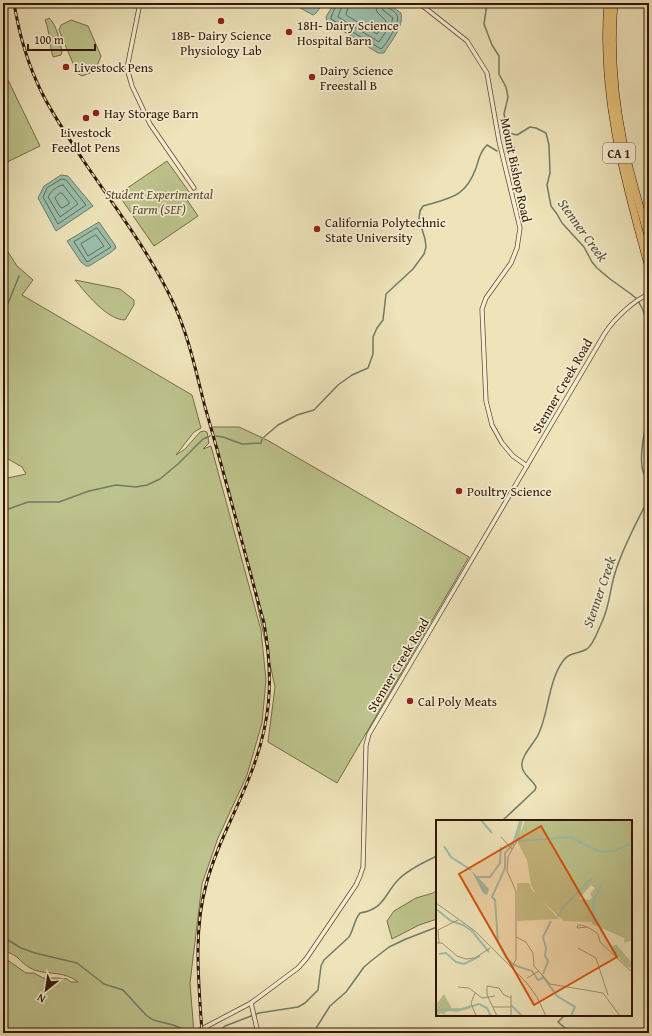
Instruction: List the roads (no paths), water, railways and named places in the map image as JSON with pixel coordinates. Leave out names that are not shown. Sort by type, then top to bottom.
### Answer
[{"type":"highway","name":"CA 1","points":[[608,3],[607,62],[613,124],[622,165],[649,268]]},
{"type":"highway","name":"CA 1","points":[[614,3],[613,63],[619,123],[649,239]]},
{"type":"street","points":[[140,3],[127,68],[132,86],[150,124],[194,188]]},
{"type":"street","name":"Mount Bishop Road","points":[[419,3],[467,41],[487,73],[499,141],[520,228],[517,248],[512,263],[486,298],[482,309],[486,401],[492,425],[502,443],[513,456],[527,466]]},
{"type":"street","name":"Stenner Creek Road","points":[[194,1033],[251,1003],[303,963],[356,885],[363,867],[366,745],[369,734],[608,328],[634,303],[649,294]]},
{"type":"street","points":[[251,1003],[258,1033]]},
{"type":"water","points":[[291,3],[324,3],[313,15]]},
{"type":"water","points":[[334,3],[387,3],[401,13],[401,23],[399,29],[384,53],[378,53],[327,21],[326,17]]},
{"type":"water","points":[[61,175],[68,176],[93,206],[56,231],[38,198],[44,186]]},
{"type":"water","points":[[99,222],[116,248],[89,266],[86,266],[81,262],[67,241]]},
{"type":"waterway","name":"Stenner Creek","points":[[487,3],[484,24],[492,45],[499,56],[499,74],[506,87],[508,97],[504,114],[510,141],[515,149],[506,151]]},
{"type":"waterway","name":"Stenner Creek","points":[[509,133],[517,135],[530,127],[546,133],[549,145],[550,173],[547,185],[551,206],[562,223],[584,247],[597,268],[637,299],[643,310],[649,330]]},
{"type":"waterway","points":[[264,437],[278,425],[297,415],[314,410],[338,385],[352,375],[368,368],[373,354],[373,337],[383,320],[386,294],[413,269],[424,254],[426,247],[419,219],[420,211],[423,206],[449,198],[462,191],[472,178],[481,153],[487,145],[497,151]]},
{"type":"waterway","points":[[3,316],[19,276]]},
{"type":"waterway","name":"Stenner Creek","points":[[649,413],[643,440],[642,454],[643,472],[649,485]]},
{"type":"waterway","points":[[3,511],[28,502],[59,502],[89,491],[116,485],[136,487],[147,485],[160,479],[178,464],[203,439],[210,436]]},
{"type":"waterway","points":[[216,436],[242,444],[261,443],[262,439]]},
{"type":"waterway","name":"Stenner Creek","points":[[503,820],[535,790],[535,784],[526,775],[523,770],[522,763],[525,754],[537,737],[542,724],[554,678],[565,658],[587,649],[594,640],[605,616],[619,561],[631,533],[649,498]]},
{"type":"waterway","name":"Stenner Creek","points":[[217,1033],[225,1026],[259,1013],[298,1007],[305,1003],[318,990],[321,966],[324,960],[349,937],[360,913],[375,908],[399,879],[407,872],[436,856]]},
{"type":"waterway","points":[[313,1033],[330,1006],[346,992],[364,967],[389,947],[436,927]]},
{"type":"waterway","points":[[3,937],[21,948],[35,953],[77,963],[104,984],[123,990],[146,1015],[153,1020],[173,1025],[193,1033]]},
{"type":"waterway","points":[[564,1016],[558,1022],[571,1033]]},
{"type":"railway","points":[[14,3],[21,38],[28,60],[47,102],[83,160],[141,246],[163,282],[178,313],[191,353],[264,623],[269,664],[269,683],[266,720],[262,739],[244,791],[220,844],[210,871],[199,921],[198,959],[202,1033]]},
{"type":"place","name":"18B- Dairy Science Physiology Lab","points":[[221,21]]},
{"type":"place","name":"18H- Dairy Science Hospital Barn","points":[[289,32]]},
{"type":"place","name":"Livestock Pens","points":[[66,67]]},
{"type":"place","name":"Dairy Science Freestall B","points":[[312,77]]},
{"type":"place","name":"Hay Storage Barn","points":[[96,113]]},
{"type":"place","name":"Livestock Feedlot Pens","points":[[86,118]]},
{"type":"place","name":"California Polytechnic State University","points":[[317,229]]},
{"type":"place","name":"Poultry Science","points":[[459,491]]},
{"type":"place","name":"Cal Poly Meats","points":[[410,701]]},
{"type":"park label","name":"Student Experimental Farm (SEF)","points":[[159,202]]}]
